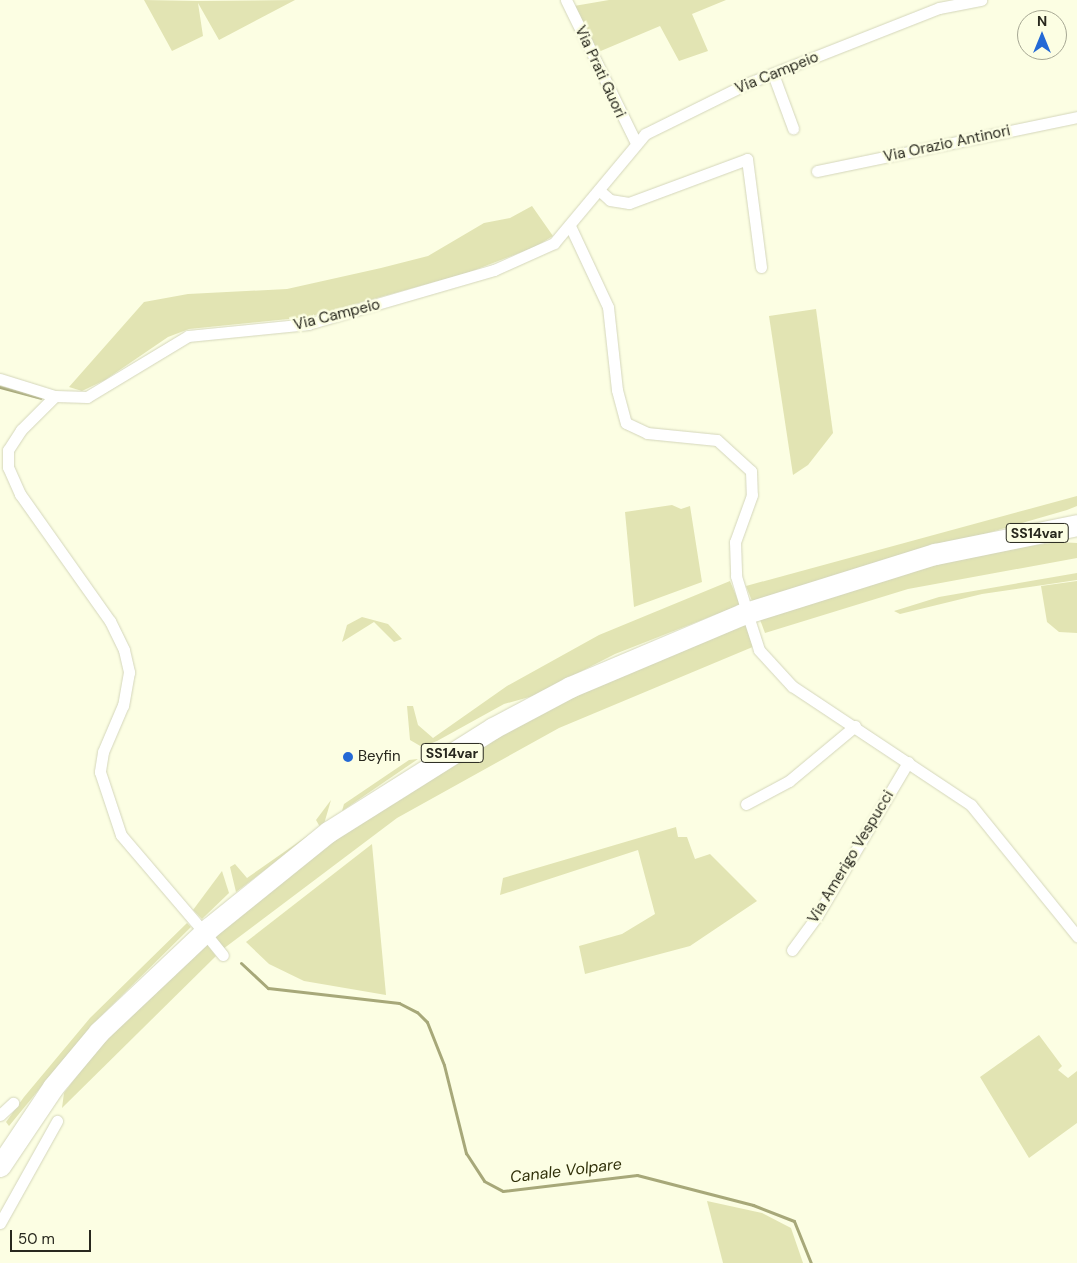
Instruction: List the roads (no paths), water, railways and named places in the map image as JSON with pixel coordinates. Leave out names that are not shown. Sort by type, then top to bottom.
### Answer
[{"type":"highway","points":[[996,541],[1016,529],[1077,512]]},
{"type":"highway","name":"SS14var","points":[[0,1166],[17,1139],[100,1032],[185,950],[320,838],[399,786],[570,687],[672,642],[856,577],[996,541],[1077,525]]},
{"type":"highway","points":[[996,541],[1024,544],[1077,538]]},
{"type":"highway","points":[[0,1155],[17,1139]]},
{"type":"highway","points":[[0,1182],[17,1139]]},
{"type":"street","name":"Via Prati Guori","points":[[566,0],[636,143]]},
{"type":"street","name":"Via Campeio","points":[[0,379],[55,396],[74,399],[100,391],[188,336],[308,324],[494,270],[540,252],[570,228],[645,134],[773,74],[939,8],[981,0]]},
{"type":"street","points":[[773,74],[793,128]]},
{"type":"street","name":"Via Orazio Antinori","points":[[817,171],[1077,117]]},
{"type":"street","points":[[600,191],[610,200],[628,203],[747,159],[761,267]]},
{"type":"street","points":[[570,228],[608,307],[617,390],[626,423],[647,433],[717,440],[751,471],[751,502],[736,542],[736,576],[744,603]]},
{"type":"street","points":[[55,396],[21,430],[8,450],[8,466],[20,494],[110,621],[124,650],[129,672],[123,705],[103,752],[100,772],[121,835],[198,925]]},
{"type":"street","points":[[750,622],[759,650],[774,671],[971,805],[1077,936]]},
{"type":"street","points":[[746,804],[789,781],[855,726]]},
{"type":"street","name":"Via Amerigo Vespucci","points":[[792,950],[817,916],[908,762]]},
{"type":"street","points":[[209,938],[223,955]]},
{"type":"street","points":[[0,1115],[13,1103]]},
{"type":"street","points":[[0,1223],[57,1121]]},
{"type":"waterway","points":[[0,387],[41,398]]},
{"type":"waterway","name":"Canale Volpare","points":[[241,963],[268,988],[399,1003],[417,1012],[427,1022],[444,1065],[466,1153],[484,1181],[503,1191],[637,1175],[753,1205],[794,1221],[811,1263]]},
{"type":"place","name":"Beyfin","points":[[348,757]]}]
